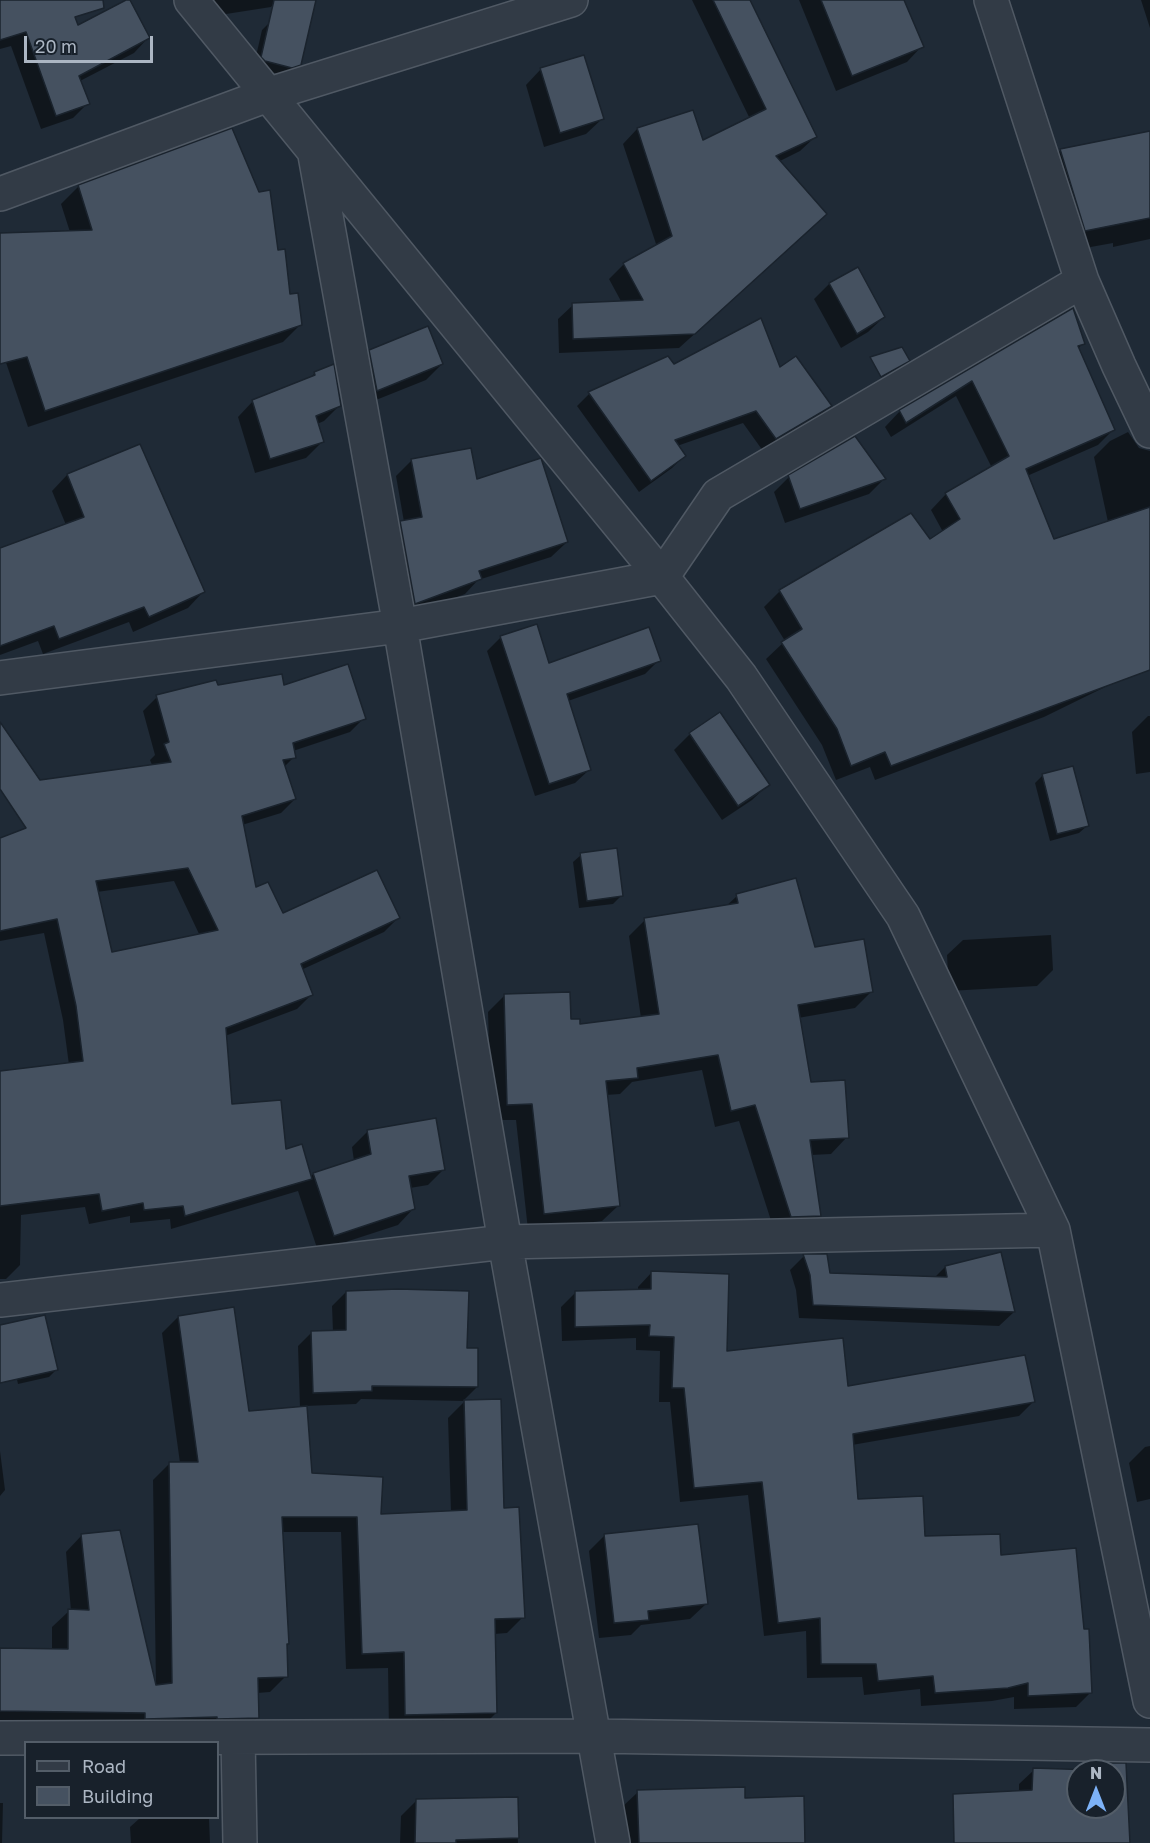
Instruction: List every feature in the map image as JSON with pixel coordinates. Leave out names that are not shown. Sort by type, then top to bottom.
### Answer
[{"type":"street","points":[[191,0],[270,94],[315,153],[741,677],[903,916],[1053,1230],[1150,1701]]},
{"type":"street","points":[[0,194],[270,94],[572,0]]},
{"type":"street","points":[[991,0],[1082,280],[1150,431]]},
{"type":"street","points":[[315,153],[400,626],[505,1242],[613,1843]]},
{"type":"street","points":[[0,678],[400,626],[662,577],[718,495],[1082,280]]},
{"type":"street","points":[[0,1300],[505,1242],[1053,1230]]},
{"type":"street","points":[[0,1738],[593,1736],[1150,1745]]},
{"type":"street","points":[[238,1738],[240,1843]]},
{"type":"building","points":[[0,0],[103,0],[104,8],[75,17],[78,25],[130,0],[150,38],[79,76],[90,104],[56,116],[26,32],[0,40]]},
{"type":"building","points":[[274,0],[316,0],[301,65],[292,68],[265,61],[261,57]]},
{"type":"building","points":[[713,0],[750,0],[817,137],[776,156],[827,214],[695,334],[573,339],[572,303],[643,300],[623,263],[672,236],[637,128],[693,110],[703,140],[766,109]]},
{"type":"building","points":[[821,0],[904,0],[924,47],[852,76]]},
{"type":"building","points":[[584,55],[604,119],[560,133],[540,68]]},
{"type":"building","points":[[232,128],[259,192],[270,190],[278,250],[285,249],[290,294],[298,293],[302,325],[45,411],[27,357],[0,364],[0,233],[92,230],[78,185]]},
{"type":"building","points":[[1150,131],[1150,218],[1085,231],[1060,149]]},
{"type":"building","points":[[858,267],[885,317],[857,334],[829,283]]},
{"type":"building","points":[[1073,308],[1085,344],[1078,346],[1115,430],[1026,469],[1054,539],[1150,507],[1150,670],[891,766],[885,752],[851,766],[837,729],[781,642],[802,629],[779,590],[911,513],[930,539],[960,519],[945,493],[1009,456],[972,381],[906,423],[899,410]]},
{"type":"building","points":[[761,318],[780,367],[796,356],[832,406],[776,439],[756,411],[675,440],[686,456],[651,481],[588,392],[668,356],[674,364]]},
{"type":"building","points":[[428,326],[443,364],[377,391],[369,350]]},
{"type":"building","points":[[902,347],[910,361],[881,377],[870,357]]},
{"type":"building","points":[[334,364],[341,406],[316,416],[324,442],[270,459],[252,400],[315,375],[314,372]]},
{"type":"building","points":[[855,436],[886,479],[800,509],[788,475]]},
{"type":"building","points":[[140,444],[205,592],[149,617],[144,607],[59,639],[54,626],[0,646],[0,548],[84,517],[67,474]]},
{"type":"building","points":[[471,448],[477,479],[541,458],[568,542],[479,571],[482,579],[415,604],[400,521],[422,517],[411,459]]},
{"type":"building","points":[[537,624],[549,663],[649,627],[661,661],[567,694],[591,770],[549,784],[500,636]]},
{"type":"building","points":[[348,664],[366,719],[293,743],[296,758],[283,760],[296,799],[242,816],[256,887],[268,882],[283,913],[377,870],[400,918],[301,964],[313,995],[226,1028],[232,1104],[281,1100],[286,1149],[302,1144],[312,1179],[185,1216],[183,1206],[144,1210],[143,1203],[102,1211],[99,1194],[0,1206],[0,1071],[83,1061],[76,1006],[57,919],[0,931],[0,838],[26,828],[0,789],[0,722],[40,780],[171,762],[164,744],[169,742],[156,695],[216,680],[218,685],[282,674],[284,685]],"holes":[[[188,868],[218,930],[112,952],[96,881]]]},
{"type":"building","points":[[720,712],[770,785],[738,806],[689,733]]},
{"type":"building","points":[[1073,766],[1089,826],[1057,834],[1042,774]]},
{"type":"building","points":[[617,848],[623,896],[587,901],[580,853]]},
{"type":"building","points":[[796,878],[815,947],[864,939],[873,992],[798,1005],[811,1082],[845,1080],[849,1138],[810,1140],[821,1216],[791,1217],[755,1105],[731,1111],[718,1055],[637,1068],[638,1078],[606,1081],[620,1206],[544,1214],[532,1104],[507,1105],[504,994],[570,992],[571,1019],[580,1019],[580,1024],[659,1014],[644,918],[738,903],[736,894]]},
{"type":"building","points":[[436,1118],[445,1170],[409,1176],[415,1209],[334,1236],[313,1173],[371,1154],[367,1130]]},
{"type":"building","points":[[1001,1252],[1015,1312],[813,1305],[810,1275],[803,1254],[827,1254],[830,1273],[947,1277],[945,1266]]},
{"type":"building","points":[[651,1271],[729,1274],[727,1351],[843,1338],[848,1386],[1025,1355],[1035,1402],[853,1434],[858,1499],[923,1496],[925,1536],[1000,1534],[1001,1555],[1076,1548],[1084,1629],[1089,1629],[1092,1693],[1028,1696],[1028,1683],[1008,1688],[935,1693],[933,1676],[878,1681],[876,1664],[821,1664],[820,1618],[778,1623],[762,1482],[694,1488],[684,1388],[672,1388],[674,1337],[649,1336],[650,1325],[575,1327],[575,1291],[651,1289]]},
{"type":"building","points":[[398,1289],[469,1291],[467,1348],[478,1348],[478,1387],[372,1386],[372,1391],[313,1393],[311,1331],[346,1330],[346,1291]]},
{"type":"building","points":[[234,1307],[249,1411],[307,1406],[312,1473],[383,1477],[381,1514],[467,1510],[464,1400],[501,1399],[504,1508],[519,1507],[525,1618],[495,1619],[497,1713],[405,1715],[404,1652],[362,1654],[357,1517],[282,1517],[289,1644],[287,1644],[288,1677],[258,1678],[259,1718],[145,1719],[145,1713],[0,1711],[0,1648],[68,1649],[68,1609],[89,1610],[81,1534],[120,1530],[156,1685],[172,1683],[169,1462],[198,1462],[178,1316]]},
{"type":"building","points":[[45,1315],[58,1370],[0,1383],[0,1325]]},
{"type":"building","points":[[698,1524],[708,1604],[648,1611],[649,1620],[614,1623],[604,1534]]},
{"type":"building","points":[[1126,1763],[1130,1843],[954,1843],[953,1794],[1032,1790],[1033,1768],[1066,1769],[1066,1819],[1126,1819]]},
{"type":"building","points":[[745,1787],[745,1798],[804,1796],[805,1843],[639,1843],[637,1790]]},
{"type":"building","points":[[518,1797],[519,1838],[456,1840],[456,1843],[415,1843],[416,1799]]}]
